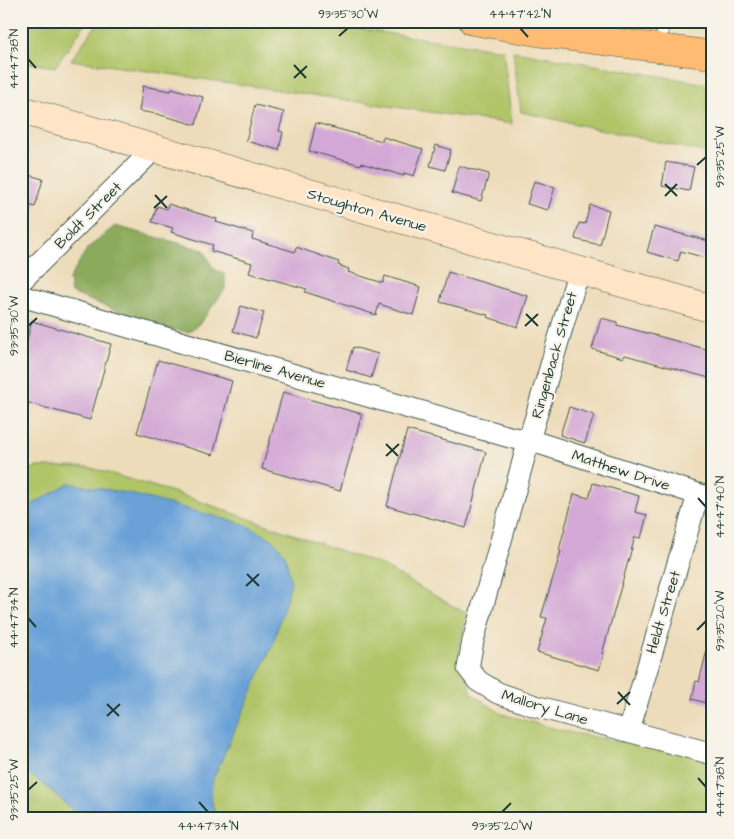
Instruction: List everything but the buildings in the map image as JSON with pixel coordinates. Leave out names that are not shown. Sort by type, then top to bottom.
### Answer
[{"type":"main road","points":[[472,21],[549,34],[713,55]]},
{"type":"street","name":"Stoughton Avenue","points":[[21,110],[713,309]]},
{"type":"street","name":"Boldt Street","points":[[21,281],[154,149]]},
{"type":"street","name":"Ringenback Street","points":[[529,440],[579,270]]},
{"type":"street","name":"Bierline Avenue","points":[[21,296],[513,438],[529,440]]},
{"type":"street","name":"Matthew Drive","points":[[529,440],[705,497]]},
{"type":"street","name":"Mallory Lane","points":[[529,440],[473,641],[468,668],[478,681],[498,693],[535,706],[713,754]]},
{"type":"street","name":"Heldt Street","points":[[629,730],[705,497]]},
{"type":"lane","points":[[660,48],[664,21]]},
{"type":"green space","points":[[21,21],[87,21],[55,67],[21,62]]},
{"type":"green space","points":[[99,21],[303,21],[503,50],[512,124],[71,60]]},
{"type":"green space","points":[[513,51],[713,85],[713,154],[521,112]]},
{"type":"green space","points":[[115,226],[204,250],[213,268],[225,275],[225,289],[201,322],[189,332],[162,328],[71,293],[69,279],[87,249]]},
{"type":"green space","points":[[35,467],[88,467],[176,493],[381,565],[467,614],[459,648],[472,694],[502,714],[567,732],[713,759],[713,818],[21,818],[21,477]]},
{"type":"water","points":[[69,483],[127,493],[244,524],[272,539],[285,554],[291,582],[273,644],[213,779],[211,799],[218,818],[81,818],[48,788],[21,768],[21,511]]}]
